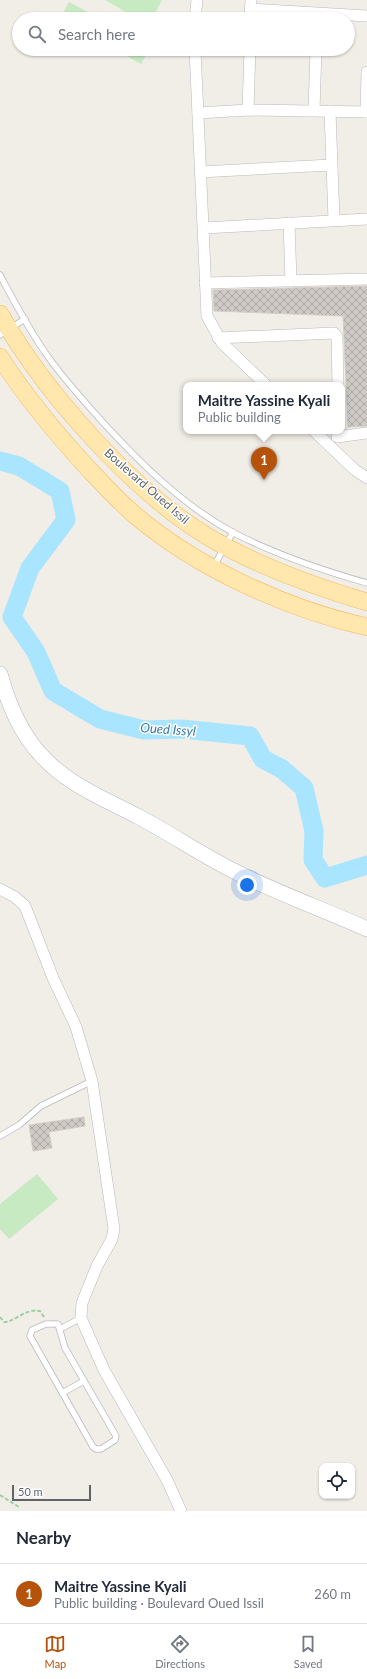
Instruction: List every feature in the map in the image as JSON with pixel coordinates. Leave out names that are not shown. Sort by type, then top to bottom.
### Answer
[{"type":"main road","name":"Boulevard Oued Issil","points":[[0,314],[4,333],[82,426],[118,465],[172,511],[210,538],[229,539],[276,572],[302,582],[367,602]]},
{"type":"main road","points":[[0,358],[16,382],[56,433],[98,479],[136,516],[213,568],[286,601],[367,627]]},
{"type":"street","points":[[196,12],[197,0]]},
{"type":"street","points":[[251,9],[279,12]]},
{"type":"street","points":[[355,16],[367,16]]},
{"type":"street","points":[[195,56],[207,316],[218,338],[263,382]]},
{"type":"street","points":[[248,110],[250,56]]},
{"type":"street","points":[[314,110],[316,56]]},
{"type":"street","points":[[198,113],[248,110],[330,110],[366,112],[367,72]]},
{"type":"street","points":[[330,110],[334,220]]},
{"type":"street","points":[[200,172],[331,165]]},
{"type":"street","points":[[204,228],[367,219]]},
{"type":"street","points":[[289,223],[291,281]]},
{"type":"street","points":[[205,283],[367,279]]},
{"type":"street","points":[[218,338],[334,333],[337,337],[338,382]]},
{"type":"street","points":[[324,434],[334,437],[367,434]]},
{"type":"street","points":[[334,437],[355,470],[367,478]]},
{"type":"street","points":[[0,674],[2,693],[26,737],[41,755],[61,773],[85,790],[180,839],[234,871],[367,929]]},
{"type":"street","points":[[0,889],[15,897],[28,911],[53,978],[76,1027],[92,1081],[114,1229],[112,1239],[97,1266],[82,1303],[81,1318],[104,1370],[167,1480],[181,1511]]},
{"type":"lane","points":[[0,275],[48,358],[128,451],[144,467],[186,501],[229,539],[367,583]]},
{"type":"lane","points":[[4,333],[25,319]]},
{"type":"lane","points":[[213,568],[229,539]]},
{"type":"lane","points":[[0,1136],[19,1125],[41,1106],[92,1081]]},
{"type":"lane","points":[[60,1329],[81,1318]]},
{"type":"lane","points":[[46,1324],[58,1324],[65,1348],[116,1436],[115,1440],[101,1449],[96,1449],[93,1447],[30,1336],[32,1330],[46,1324]]},
{"type":"lane","points":[[62,1393],[84,1381]]},
{"type":"path","points":[[0,1318],[4,1322],[7,1322],[16,1316],[36,1310],[40,1311],[46,1324]]},
{"type":"path","points":[[0,1495],[19,1507]]},
{"type":"green space","points":[[105,0],[162,0],[156,12],[126,12]]},
{"type":"green space","points":[[69,2],[88,12],[63,12]]},
{"type":"green space","points":[[127,56],[145,56],[141,64]]},
{"type":"green space","points":[[37,1174],[58,1199],[9,1239],[0,1229],[0,1204]]},
{"type":"building","points":[[367,286],[367,426],[348,427],[343,316],[214,311],[213,290]]},
{"type":"building","points":[[84,1117],[85,1126],[49,1132],[52,1148],[33,1151],[29,1125]]},
{"type":"waterway","name":"Oued Issyl","points":[[0,461],[19,466],[60,491],[66,520],[30,568],[12,617],[36,652],[53,691],[100,719],[144,730],[182,729],[250,736],[263,759],[282,769],[304,788],[314,831],[313,860],[325,878],[367,865]]},
{"type":"place","name":"Maitre Yassine Kyali","points":[[264,480]]}]
